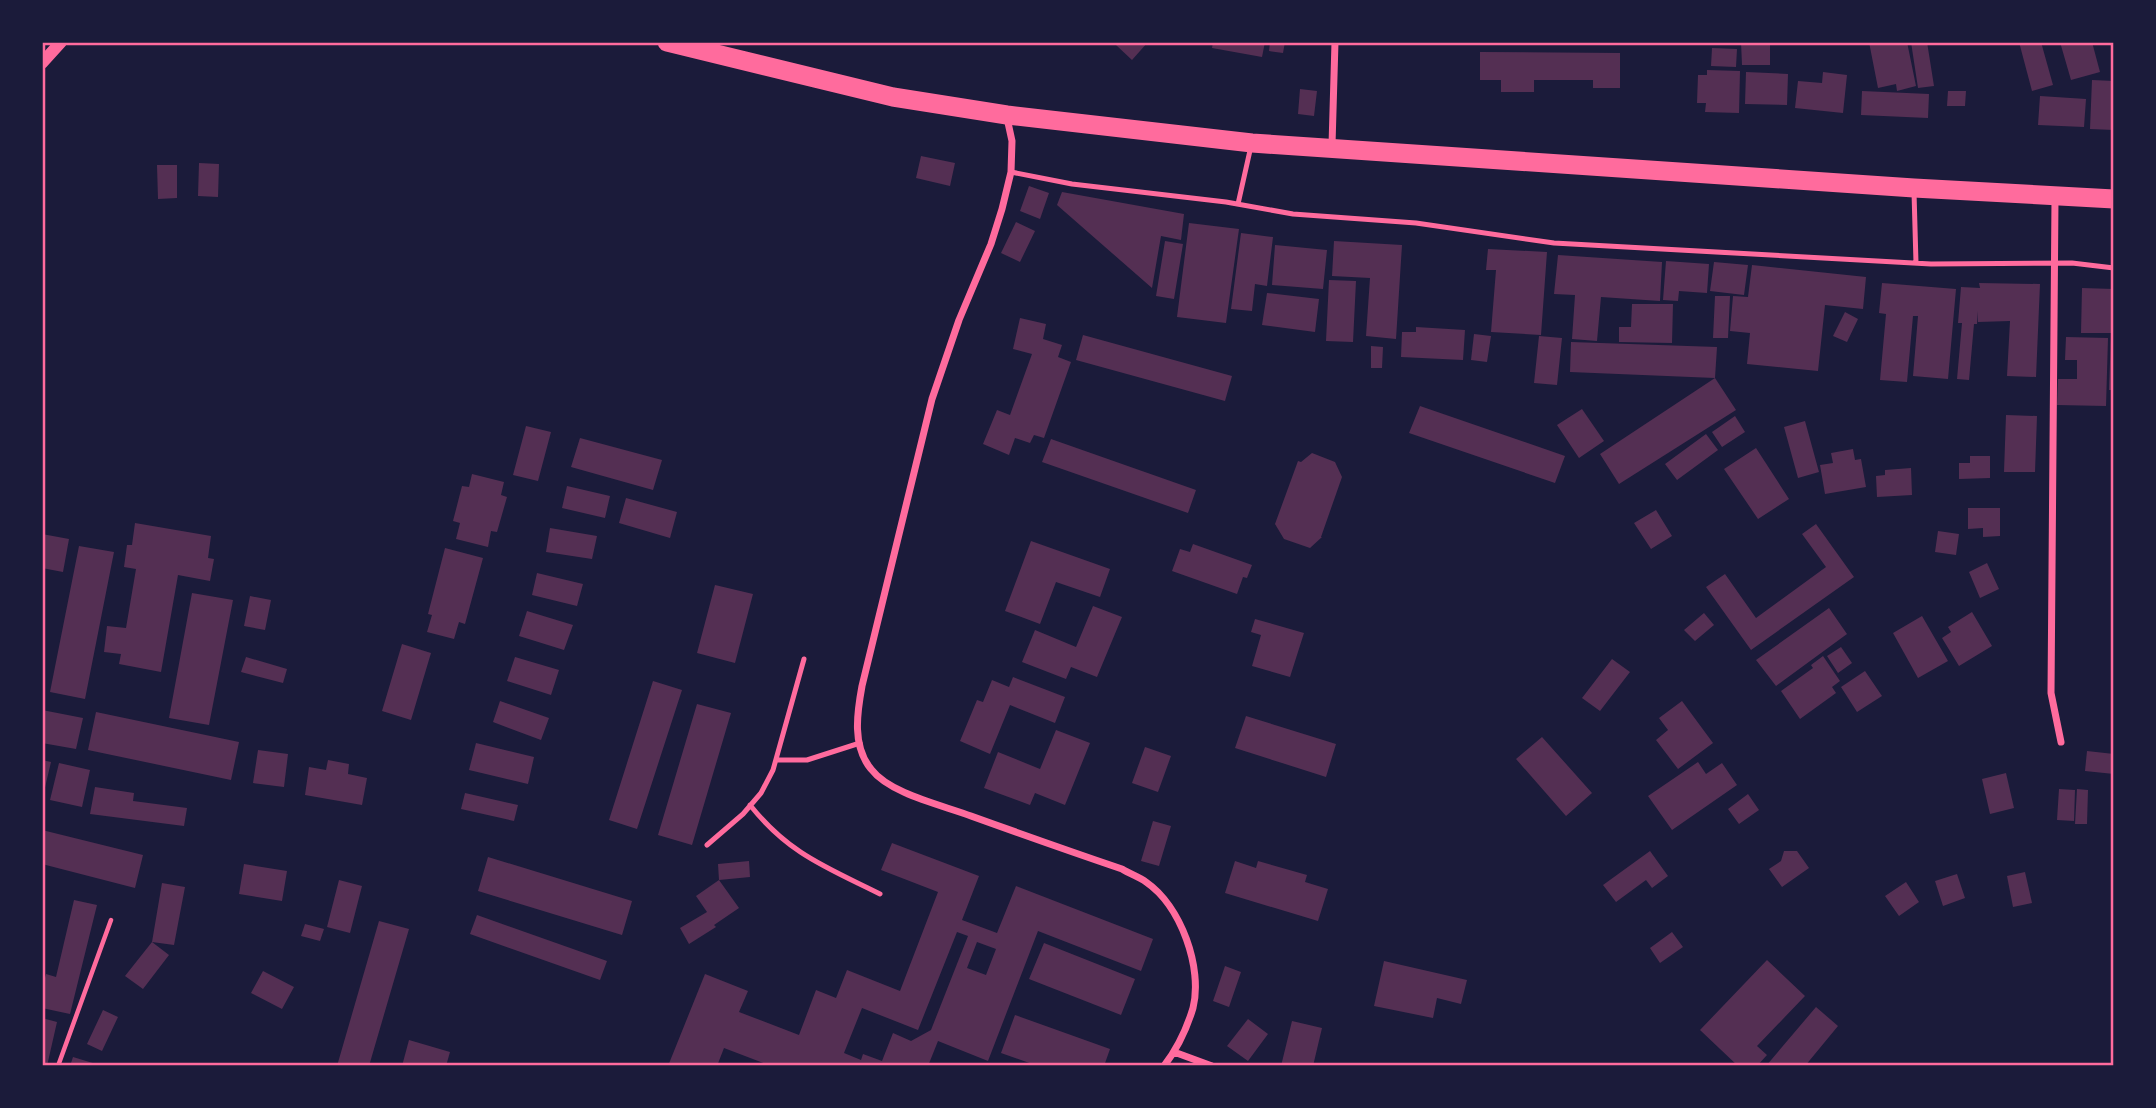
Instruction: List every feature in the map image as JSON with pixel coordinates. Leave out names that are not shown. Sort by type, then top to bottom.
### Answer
[{"type":"highway","points":[[667,42],[892,97],[1007,116],[1252,143],[2114,199]]},
{"type":"street","points":[[42,63],[61,42]]},
{"type":"street","points":[[1332,149],[1335,42]]},
{"type":"street","points":[[1007,116],[1012,141],[1011,172],[991,244],[959,320],[932,398],[862,686],[857,713],[860,743],[871,770],[905,792],[1122,869],[1147,883],[1158,893],[1180,924],[1193,961],[1195,990],[1193,1008],[1174,1052],[1164,1066]]},
{"type":"street","points":[[2055,195],[2051,693],[2061,742]]},
{"type":"street","points":[[1174,1052],[1212,1066]]},
{"type":"lane","points":[[1238,204],[1252,143]]},
{"type":"lane","points":[[1011,172],[1072,184],[1238,204],[1293,214],[1416,223],[1554,243],[1916,262],[2072,263],[2114,268]]},
{"type":"lane","points":[[1914,188],[1916,262]]},
{"type":"lane","points":[[706,845],[761,793],[776,760],[804,659]]},
{"type":"lane","points":[[776,760],[807,760],[860,743]]},
{"type":"lane","points":[[750,806],[769,829],[797,851],[880,894]]},
{"type":"path","points":[[58,1066],[111,920]]},
{"type":"building","points":[[1119,42],[1148,42],[1132,60],[1116,45]]},
{"type":"building","points":[[1213,42],[1265,42],[1262,57],[1212,48]]},
{"type":"building","points":[[1270,42],[1285,42],[1283,53],[1269,51]]},
{"type":"building","points":[[1741,42],[1770,42],[1770,65],[1742,65]]},
{"type":"building","points":[[1869,42],[1907,42],[1916,86],[1897,91],[1896,84],[1878,88]]},
{"type":"building","points":[[1911,42],[1927,42],[1934,86],[1918,88]]},
{"type":"building","points":[[2019,42],[2041,42],[2053,85],[2032,91]]},
{"type":"building","points":[[2060,42],[2092,42],[2100,72],[2071,80]]},
{"type":"building","points":[[1712,48],[1737,49],[1736,67],[1711,66]]},
{"type":"building","points":[[1480,52],[1620,53],[1620,88],[1593,88],[1593,80],[1534,80],[1534,92],[1501,92],[1501,80],[1480,80]]},
{"type":"building","points":[[1707,70],[1740,71],[1739,113],[1705,112],[1706,103],[1697,103],[1698,75],[1707,75]]},
{"type":"building","points":[[1746,72],[1788,74],[1787,105],[1745,104]]},
{"type":"building","points":[[1823,72],[1847,75],[1843,113],[1795,108],[1798,81],[1822,83]]},
{"type":"building","points":[[2092,80],[2114,81],[2114,130],[2090,129]]},
{"type":"building","points":[[1300,89],[1317,91],[1314,116],[1298,114]]},
{"type":"building","points":[[1862,91],[1929,94],[1928,118],[1861,115]]},
{"type":"building","points":[[1948,91],[1966,91],[1965,106],[1947,106]]},
{"type":"building","points":[[2040,96],[2086,99],[2084,127],[2038,125]]},
{"type":"building","points":[[921,156],[955,163],[950,186],[916,178]]},
{"type":"building","points":[[199,163],[219,164],[218,197],[198,196]]},
{"type":"building","points":[[157,165],[177,165],[177,198],[158,199]]},
{"type":"building","points":[[1029,186],[1049,193],[1040,219],[1020,211]]},
{"type":"building","points":[[1062,192],[1184,214],[1181,240],[1161,236],[1152,288],[1057,205]]},
{"type":"building","points":[[1016,222],[1035,231],[1020,262],[1001,253]]},
{"type":"building","points":[[1189,223],[1239,229],[1226,323],[1177,317]]},
{"type":"building","points":[[1241,233],[1273,237],[1267,286],[1255,284],[1252,311],[1231,309]]},
{"type":"building","points":[[1165,241],[1183,244],[1174,299],[1156,296]]},
{"type":"building","points":[[1334,241],[1402,245],[1396,339],[1366,336],[1370,278],[1332,276]]},
{"type":"building","points":[[1275,245],[1327,250],[1323,289],[1272,285]]},
{"type":"building","points":[[1488,249],[1547,252],[1541,335],[1491,332],[1496,270],[1486,270]]},
{"type":"building","points":[[1558,255],[1662,262],[1660,301],[1601,297],[1597,341],[1572,339],[1575,295],[1554,294]]},
{"type":"building","points":[[1666,261],[1709,264],[1707,293],[1679,291],[1678,301],[1663,300]]},
{"type":"building","points":[[1714,262],[1748,265],[1744,295],[1710,291]]},
{"type":"building","points":[[1752,265],[1866,277],[1863,309],[1825,305],[1818,371],[1747,364],[1750,333],[1730,331],[1733,296],[1748,297]]},
{"type":"building","points":[[1329,280],[1356,281],[1353,342],[1326,341]]},
{"type":"building","points":[[1882,283],[1956,289],[1948,379],[1913,376],[1918,316],[1913,316],[1907,382],[1880,380],[1886,314],[1879,313]]},
{"type":"building","points":[[1979,283],[2040,284],[2036,377],[2007,376],[2010,321],[1978,322],[1978,311],[1977,324],[1974,324],[1969,380],[1957,379],[1962,323],[1958,323],[1961,287],[1980,288]]},
{"type":"building","points":[[2082,288],[2114,289],[2114,390],[2109,390],[2111,333],[2081,333]]},
{"type":"building","points":[[1267,293],[1319,299],[1315,332],[1262,325]]},
{"type":"building","points":[[1715,296],[1730,296],[1728,338],[1713,338]]},
{"type":"building","points":[[1632,304],[1673,304],[1672,343],[1619,342],[1619,327],[1631,327]]},
{"type":"building","points":[[1845,312],[1858,319],[1847,342],[1833,336]]},
{"type":"building","points":[[1020,318],[1046,324],[1043,339],[1062,345],[1058,357],[1071,362],[1044,438],[1034,435],[1030,443],[1015,438],[1009,455],[983,444],[997,410],[1010,415],[1032,354],[1013,349]]},
{"type":"building","points":[[1416,327],[1465,330],[1463,360],[1401,357],[1402,332],[1416,332]]},
{"type":"building","points":[[1474,334],[1491,336],[1487,362],[1471,360]]},
{"type":"building","points":[[1083,335],[1232,376],[1225,401],[1076,360]]},
{"type":"building","points":[[1539,336],[1562,338],[1557,385],[1534,383]]},
{"type":"building","points":[[2066,337],[2108,338],[2106,406],[2057,405],[2058,379],[2077,379],[2077,360],[2065,360]]},
{"type":"building","points":[[1571,342],[1717,347],[1715,378],[1570,372]]},
{"type":"building","points":[[1371,346],[1383,347],[1382,368],[1371,368]]},
{"type":"building","points":[[1715,378],[1736,410],[1619,484],[1600,454]]},
{"type":"building","points":[[1420,406],[1565,456],[1555,483],[1409,433]]},
{"type":"building","points":[[1582,409],[1604,441],[1579,458],[1557,425]]},
{"type":"building","points":[[2006,415],[2037,416],[2035,472],[2004,472]]},
{"type":"building","points":[[1735,416],[1745,432],[1722,447],[1712,432]]},
{"type":"building","points":[[1805,421],[1819,472],[1798,478],[1784,427]]},
{"type":"building","points":[[526,426],[551,432],[538,481],[513,475]]},
{"type":"building","points":[[1706,434],[1718,450],[1677,480],[1665,464]]},
{"type":"building","points":[[580,438],[662,460],[653,490],[571,467]]},
{"type":"building","points":[[1051,439],[1196,490],[1188,513],[1042,462]]},
{"type":"building","points":[[1756,448],[1789,499],[1758,519],[1724,469]]},
{"type":"building","points":[[1853,449],[1855,460],[1861,459],[1866,487],[1825,494],[1820,465],[1833,463],[1831,453]]},
{"type":"building","points":[[1312,453],[1335,462],[1342,477],[1322,537],[1310,548],[1284,539],[1275,524],[1298,461],[1301,462]]},
{"type":"building","points":[[1970,456],[1990,456],[1990,478],[1959,479],[1959,463],[1970,463]]},
{"type":"building","points":[[1911,468],[1912,495],[1877,497],[1876,476],[1885,475],[1885,470]]},
{"type":"building","points":[[472,474],[504,482],[501,495],[507,497],[497,532],[491,531],[488,547],[456,539],[460,523],[453,521],[462,486],[469,487]]},
{"type":"building","points":[[567,486],[610,496],[605,518],[562,508]]},
{"type":"building","points":[[626,498],[677,512],[670,538],[619,523]]},
{"type":"building","points":[[1968,508],[2000,508],[2000,536],[1983,537],[1983,528],[1968,529]]},
{"type":"building","points":[[1656,510],[1672,536],[1651,549],[1634,523]]},
{"type":"building","points":[[135,523],[211,536],[208,558],[214,559],[210,581],[178,575],[161,672],[119,664],[121,654],[104,652],[107,626],[126,628],[136,569],[124,567],[127,545],[132,545]]},
{"type":"building","points":[[1816,524],[1854,577],[1751,650],[1706,587],[1725,574],[1756,618],[1826,567],[1802,534]]},
{"type":"building","points":[[550,528],[597,536],[592,559],[546,552]]},
{"type":"building","points":[[1938,531],[1959,534],[1956,555],[1935,552]]},
{"type":"building","points":[[42,534],[69,539],[63,572],[42,568]]},
{"type":"building","points":[[1031,541],[1110,569],[1100,597],[1056,582],[1040,624],[1005,611]]},
{"type":"building","points":[[1193,544],[1252,565],[1247,578],[1243,577],[1237,594],[1172,571],[1180,549],[1190,552]]},
{"type":"building","points":[[79,546],[114,552],[85,699],[50,692]]},
{"type":"building","points":[[445,548],[483,558],[465,624],[459,622],[454,639],[427,632],[432,615],[428,614]]},
{"type":"building","points":[[1987,563],[1999,589],[1980,598],[1969,572]]},
{"type":"building","points":[[537,573],[583,584],[577,606],[532,595]]},
{"type":"building","points":[[715,585],[753,594],[735,663],[697,653]]},
{"type":"building","points":[[192,593],[233,600],[209,725],[169,718]]},
{"type":"building","points":[[250,596],[271,600],[265,630],[244,626]]},
{"type":"building","points":[[1093,606],[1122,617],[1097,677],[1071,667],[1066,679],[1022,662],[1035,630],[1076,647]]},
{"type":"building","points":[[1829,608],[1847,634],[1776,686],[1756,660]]},
{"type":"building","points":[[527,611],[573,625],[564,650],[519,636]]},
{"type":"building","points":[[1972,612],[1992,646],[1959,666],[1942,638],[1951,632],[1948,627]]},
{"type":"building","points":[[1704,613],[1714,625],[1695,641],[1684,630]]},
{"type":"building","points":[[1922,616],[1948,661],[1918,678],[1893,633]]},
{"type":"building","points":[[1255,619],[1304,633],[1290,677],[1252,666],[1261,635],[1251,632]]},
{"type":"building","points":[[402,644],[431,653],[411,720],[382,711]]},
{"type":"building","points":[[1841,647],[1852,663],[1838,673],[1827,656]]},
{"type":"building","points":[[1823,656],[1840,681],[1832,687],[1836,693],[1800,719],[1781,691],[1813,668],[1811,665]]},
{"type":"building","points":[[246,657],[287,669],[283,683],[241,672]]},
{"type":"building","points":[[515,657],[559,670],[551,695],[507,681]]},
{"type":"building","points":[[1612,659],[1630,672],[1600,711],[1582,698]]},
{"type":"building","points":[[1865,671],[1882,696],[1857,712],[1841,687]]},
{"type":"building","points":[[1013,677],[1065,697],[1055,723],[1010,705],[990,754],[960,741],[977,700],[983,702],[992,680],[1009,687]]},
{"type":"building","points":[[653,681],[682,690],[637,829],[609,820]]},
{"type":"building","points":[[500,701],[549,718],[541,740],[493,722]]},
{"type":"building","points":[[1682,701],[1713,743],[1678,769],[1656,740],[1668,730],[1659,718]]},
{"type":"building","points":[[697,704],[731,713],[692,845],[658,835]]},
{"type":"building","points":[[42,710],[83,718],[76,749],[42,743]]},
{"type":"building","points":[[96,712],[239,742],[231,780],[88,750]]},
{"type":"building","points":[[1246,716],[1336,744],[1326,777],[1235,748]]},
{"type":"building","points":[[1056,730],[1090,743],[1065,805],[1035,793],[1030,805],[984,788],[998,752],[1040,769]]},
{"type":"building","points":[[1542,737],[1592,793],[1566,816],[1516,759]]},
{"type":"building","points":[[476,743],[534,757],[528,784],[469,770]]},
{"type":"building","points":[[1145,747],[1171,756],[1158,792],[1132,783]]},
{"type":"building","points":[[258,750],[288,754],[284,787],[253,783]]},
{"type":"building","points":[[2087,751],[2114,754],[2114,774],[2085,771]]},
{"type":"building","points":[[42,760],[51,762],[43,796],[42,796]]},
{"type":"building","points":[[328,760],[349,764],[348,774],[367,778],[362,805],[305,795],[309,767],[326,770]]},
{"type":"building","points":[[1698,762],[1706,774],[1722,763],[1737,785],[1672,830],[1648,796]]},
{"type":"building","points":[[59,763],[90,770],[82,807],[50,800]]},
{"type":"building","points":[[2006,773],[2014,808],[1990,814],[1982,779]]},
{"type":"building","points":[[95,787],[134,793],[133,801],[187,808],[184,826],[90,814]]},
{"type":"building","points":[[2059,789],[2075,790],[2074,821],[2057,820]]},
{"type":"building","points":[[2077,789],[2088,790],[2087,824],[2075,824]]},
{"type":"building","points":[[465,793],[518,805],[514,821],[461,809]]},
{"type":"building","points":[[1748,794],[1759,810],[1739,824],[1728,809]]},
{"type":"building","points":[[1153,821],[1171,826],[1159,866],[1141,861]]},
{"type":"building","points":[[42,830],[143,855],[135,888],[42,864]]},
{"type":"building","points":[[892,843],[979,876],[962,920],[997,933],[1016,886],[1153,939],[1141,971],[1038,931],[988,1061],[938,1041],[928,1066],[771,1066],[724,1048],[717,1066],[668,1066],[705,974],[748,991],[739,1012],[799,1035],[816,990],[836,998],[847,970],[900,991],[938,892],[881,870]],"holes":[[[957,932],[968,936],[931,1030],[911,1041],[893,1033],[882,1061],[863,1054],[861,1060],[844,1053],[862,1008],[918,1030]],[[977,942],[996,949],[986,975],[967,968]]]},
{"type":"building","points":[[1650,851],[1668,876],[1652,888],[1646,880],[1616,902],[1603,885]]},
{"type":"building","points":[[1784,851],[1797,851],[1809,868],[1782,887],[1769,869],[1781,861]]},
{"type":"building","points":[[488,857],[632,901],[622,935],[478,891]]},
{"type":"building","points":[[749,861],[750,877],[719,880],[718,864]]},
{"type":"building","points":[[1235,861],[1256,868],[1258,861],[1307,875],[1305,882],[1328,889],[1318,921],[1225,893]]},
{"type":"building","points":[[244,864],[287,871],[282,901],[239,894]]},
{"type":"building","points":[[2025,872],[2032,903],[2013,907],[2007,876]]},
{"type":"building","points":[[1957,874],[1965,898],[1943,906],[1935,881]]},
{"type":"building","points":[[339,880],[362,886],[350,933],[327,927]]},
{"type":"building","points":[[719,880],[739,908],[689,944],[680,928],[707,912],[696,896]]},
{"type":"building","points":[[1906,882],[1919,902],[1899,916],[1885,896]]},
{"type":"building","points":[[162,883],[185,887],[174,945],[152,942]]},
{"type":"building","points":[[74,900],[97,905],[70,1014],[42,1008],[42,989],[46,974],[56,977]]},
{"type":"building","points":[[477,915],[607,961],[600,980],[470,934]]},
{"type":"building","points":[[379,921],[409,929],[369,1066],[337,1066]]},
{"type":"building","points":[[305,924],[324,929],[320,941],[301,936]]},
{"type":"building","points":[[1672,932],[1683,947],[1660,963],[1650,948]]},
{"type":"building","points":[[152,942],[169,955],[143,989],[125,976]]},
{"type":"building","points":[[1044,943],[1135,979],[1121,1015],[1029,979]]},
{"type":"building","points":[[1767,960],[1805,996],[1757,1046],[1767,1055],[1757,1066],[1738,1066],[1700,1030]]},
{"type":"building","points":[[1384,961],[1467,980],[1461,1004],[1437,998],[1433,1018],[1374,1006]]},
{"type":"building","points":[[1225,966],[1241,972],[1229,1007],[1213,1001]]},
{"type":"building","points":[[263,971],[294,987],[282,1009],[251,993]]},
{"type":"building","points":[[1816,1007],[1838,1026],[1805,1066],[1766,1066]]},
{"type":"building","points":[[103,1010],[118,1017],[102,1051],[87,1044]]},
{"type":"building","points":[[1015,1015],[1110,1049],[1104,1066],[1038,1066],[1001,1053]]},
{"type":"building","points":[[42,1018],[57,1022],[47,1066],[42,1066]]},
{"type":"building","points":[[1248,1019],[1268,1034],[1248,1061],[1227,1046]]},
{"type":"building","points":[[1292,1021],[1322,1028],[1313,1066],[1281,1066]]},
{"type":"building","points":[[409,1040],[450,1052],[446,1066],[402,1066]]},
{"type":"building","points":[[73,1057],[96,1064],[70,1066]]}]
